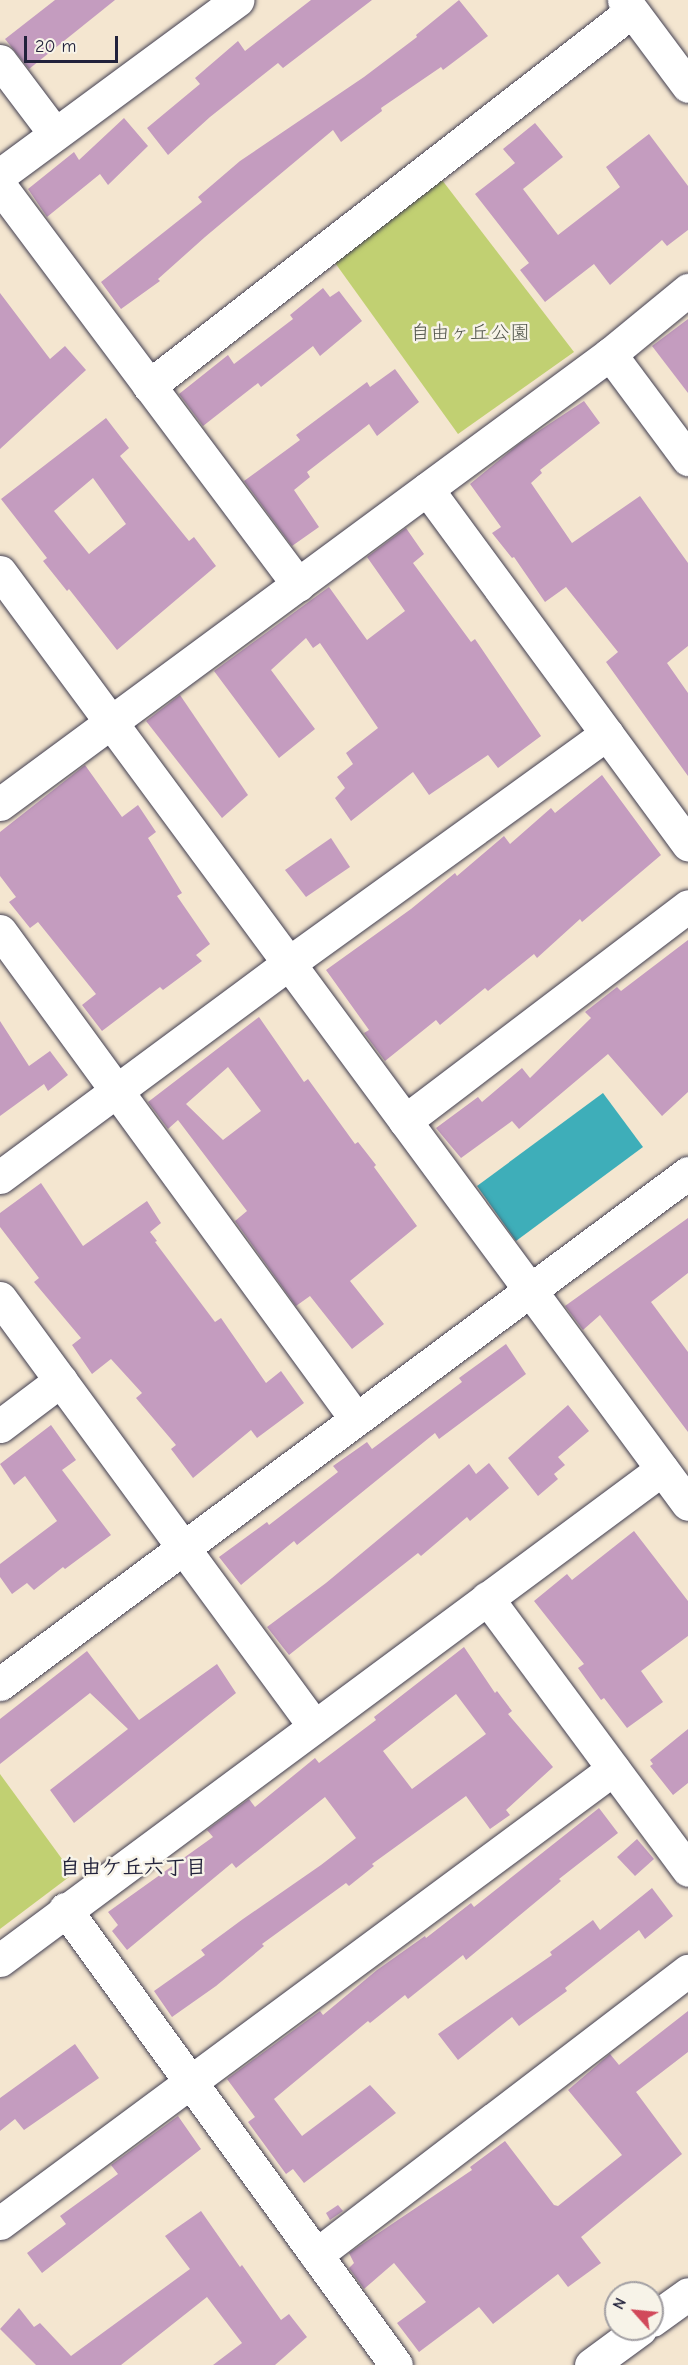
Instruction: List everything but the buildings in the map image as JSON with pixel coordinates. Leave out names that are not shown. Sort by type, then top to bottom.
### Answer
[{"type":"street","points":[[0,175],[237,0]]},
{"type":"street","points":[[149,386],[628,6],[688,86]]},
{"type":"street","points":[[0,60],[55,134]]},
{"type":"street","points":[[0,186],[298,585]]},
{"type":"street","points":[[0,804],[610,354],[688,290]]},
{"type":"street","points":[[610,354],[688,459]]},
{"type":"street","points":[[428,489],[688,844]]},
{"type":"street","points":[[0,572],[688,1504]]},
{"type":"street","points":[[0,1177],[289,963],[607,734]]},
{"type":"street","points":[[405,1121],[688,906]]},
{"type":"street","points":[[0,931],[356,1419]]},
{"type":"street","points":[[0,1684],[688,1173]]},
{"type":"street","points":[[0,1298],[314,1726]]},
{"type":"street","points":[[0,1426],[61,1380]]},
{"type":"street","points":[[0,1960],[65,1909],[662,1469]]},
{"type":"street","points":[[487,1598],[688,1870]]},
{"type":"street","points":[[0,2223],[613,1769]]},
{"type":"street","points":[[65,1909],[396,2365]]},
{"type":"street","points":[[316,2255],[688,1971]]},
{"type":"street","points":[[664,2311],[688,2294]]},
{"type":"street","points":[[591,2365],[624,2341]]},
{"type":"green space","name":"自由ヶ丘公園","points":[[442,180],[574,352],[458,434],[333,260]]},
{"type":"green space","points":[[0,1774],[73,1874],[0,1929]]},
{"type":"water","points":[[603,1093],[643,1147],[516,1241],[477,1186]]},
{"type":"district","name":"自由ケ丘六丁目","points":[[133,1867]]}]
